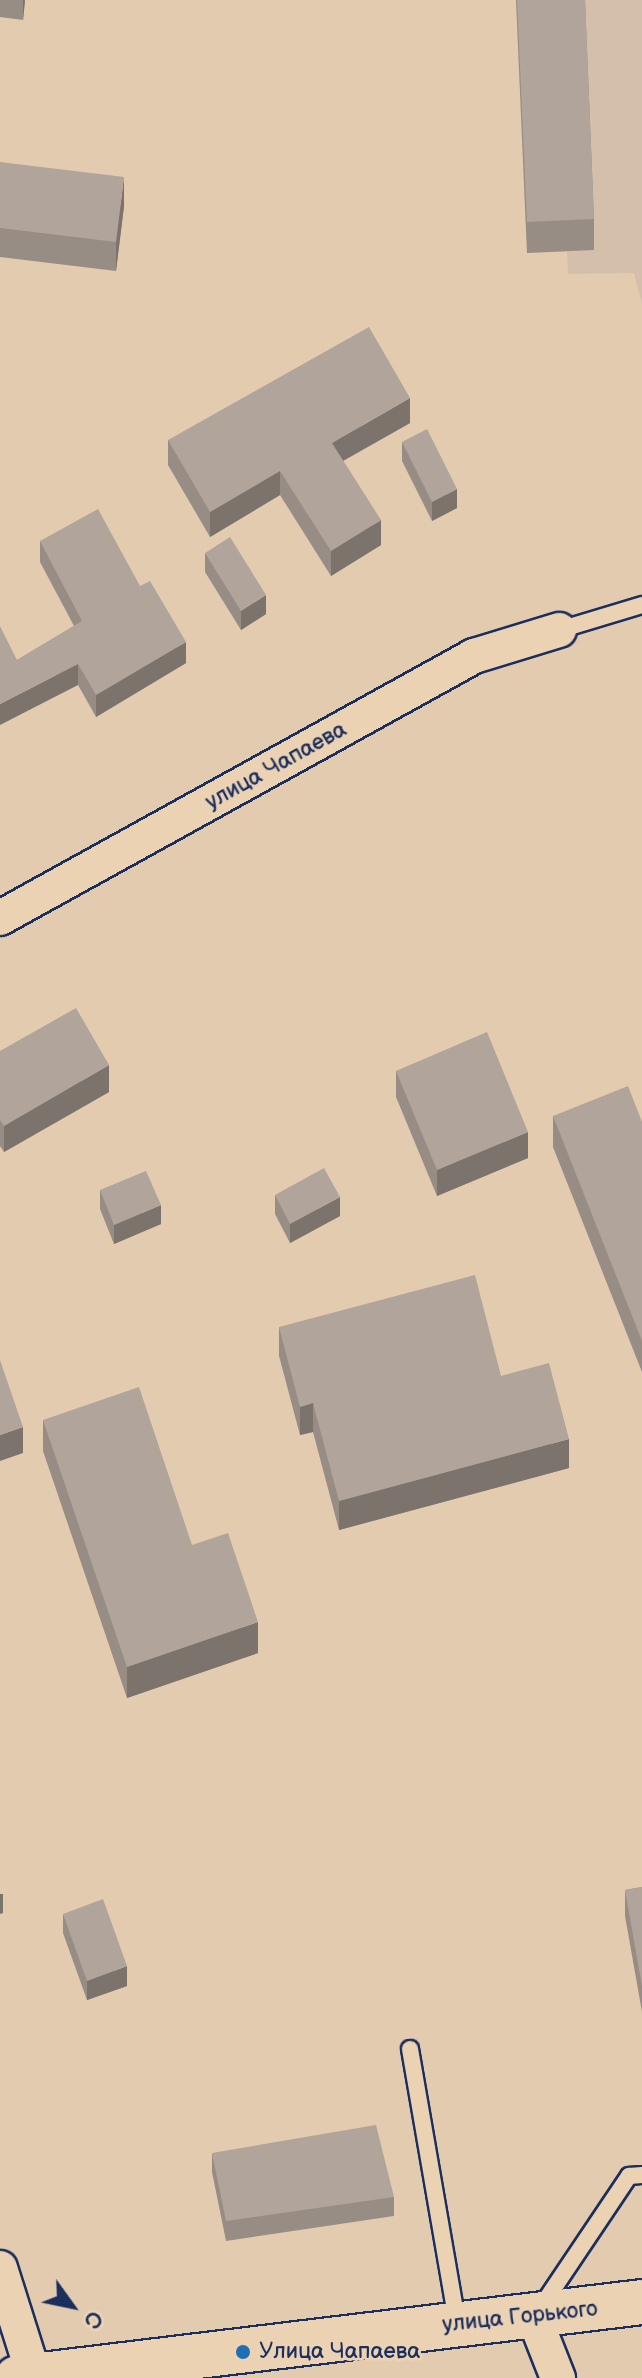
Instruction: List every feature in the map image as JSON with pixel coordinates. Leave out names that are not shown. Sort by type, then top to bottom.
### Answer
[{"type":"main road","name":"улица Горького","points":[[25,2377],[642,2302]]},
{"type":"street","name":"улица Чапаева","points":[[0,918],[474,656],[559,630]]},
{"type":"street","points":[[0,2268],[25,2377]]},
{"type":"street","points":[[534,2317],[558,2378]]},
{"type":"lane","points":[[559,630],[642,605]]},
{"type":"lane","points":[[410,2049],[457,2324]]},
{"type":"lane","points":[[534,2317],[629,2176],[642,2175]]},
{"type":"shaded area","points":[[516,0],[642,0],[642,304],[634,273],[568,274],[567,251],[527,253]]},
{"type":"building","points":[[517,0],[585,0],[594,219],[527,222]]},
{"type":"building","points":[[0,162],[124,177],[116,242],[0,228]]},
{"type":"building","points":[[369,327],[410,398],[332,443],[381,520],[331,551],[280,471],[210,512],[168,440]]},
{"type":"building","points":[[427,429],[457,489],[432,502],[402,442]]},
{"type":"building","points":[[98,509],[140,586],[150,581],[186,642],[96,695],[78,664],[0,704],[0,626],[17,660],[82,621],[40,541]]},
{"type":"building","points":[[230,537],[266,595],[241,611],[205,553]]},
{"type":"building","points":[[76,1008],[109,1065],[4,1126],[0,1120],[0,1051]]},
{"type":"building","points":[[487,1032],[528,1132],[437,1170],[396,1071]]},
{"type":"building","points":[[628,1086],[642,1122],[642,1341],[553,1116]]},
{"type":"building","points":[[324,1168],[340,1197],[290,1224],[275,1195]]},
{"type":"building","points":[[146,1171],[161,1205],[114,1225],[100,1190]]},
{"type":"building","points":[[475,1275],[501,1376],[549,1363],[569,1439],[339,1501],[313,1403],[300,1407],[279,1327]]},
{"type":"building","points":[[0,1360],[23,1427],[0,1435]]},
{"type":"building","points":[[139,1387],[192,1545],[228,1533],[258,1622],[127,1667],[43,1420]]},
{"type":"building","points":[[642,1887],[642,1986],[625,1890]]},
{"type":"building","points":[[103,1899],[127,1966],[87,1981],[63,1914]]},
{"type":"building","points":[[376,2125],[394,2197],[226,2221],[212,2153]]},
{"type":"place","name":"Улица Чапаева","points":[[243,2352]]}]
